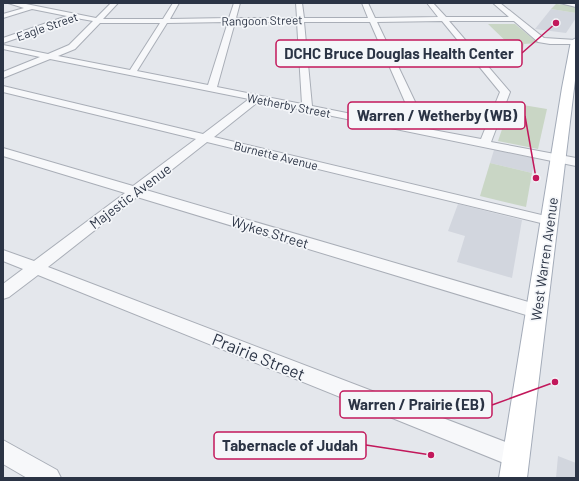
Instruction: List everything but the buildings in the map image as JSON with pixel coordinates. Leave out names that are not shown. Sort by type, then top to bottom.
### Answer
[{"type":"main road","name":"West Warren Avenue","points":[[515,468],[558,159],[572,88],[575,45]]},
{"type":"street","name":"Rangoon Street","points":[[11,3],[98,20],[515,19]]},
{"type":"street","points":[[3,16],[46,3]]},
{"type":"street","points":[[102,7],[115,3]]},
{"type":"street","points":[[3,75],[72,48],[115,3]]},
{"type":"street","points":[[132,73],[176,3]]},
{"type":"street","points":[[212,89],[237,3]]},
{"type":"street","points":[[299,3],[307,108]]},
{"type":"street","points":[[365,3],[423,131]]},
{"type":"street","points":[[430,3],[505,92],[485,143]]},
{"type":"street","points":[[496,3],[541,40],[575,45]]},
{"type":"street","points":[[563,3],[576,5]]},
{"type":"street","name":"Eagle Street","points":[[3,41],[89,11]]},
{"type":"street","name":"Wetherby Street","points":[[3,47],[576,162]]},
{"type":"street","name":"Burnette Avenue","points":[[3,89],[549,221]]},
{"type":"street","name":"Majestic Avenue","points":[[3,293],[257,98]]},
{"type":"street","name":"Wykes Street","points":[[3,152],[536,311]]},
{"type":"street","name":"Prairie Street","points":[[3,255],[515,468]]},
{"type":"street","points":[[3,451],[49,478]]},
{"type":"shaded area","points":[[551,9],[576,13],[576,18],[566,33],[535,29]]},
{"type":"shaded area","points":[[494,150],[535,158],[532,173],[490,163]]},
{"type":"shaded area","points":[[458,204],[522,220],[512,278],[457,262],[465,236],[448,231]]},
{"type":"shaded area","points":[[558,456],[576,463],[576,478],[556,478]]},
{"type":"green space","points":[[556,4],[576,6],[576,13],[551,9]]},
{"type":"green space","points":[[488,24],[515,24],[538,43],[524,44],[523,49],[514,49]]},
{"type":"green space","points":[[511,103],[547,109],[538,149],[498,141]]},
{"type":"green space","points":[[490,163],[532,173],[526,207],[480,196]]},
{"type":"place","name":"DCHC Bruce Douglas Health Center","points":[[556,23]]},
{"type":"place","name":"Warren / Wetherby (WB)","points":[[536,178]]},
{"type":"place","name":"Warren / Prairie (EB)","points":[[555,382]]},
{"type":"place","name":"Tabernacle of Judah","points":[[431,455]]}]
